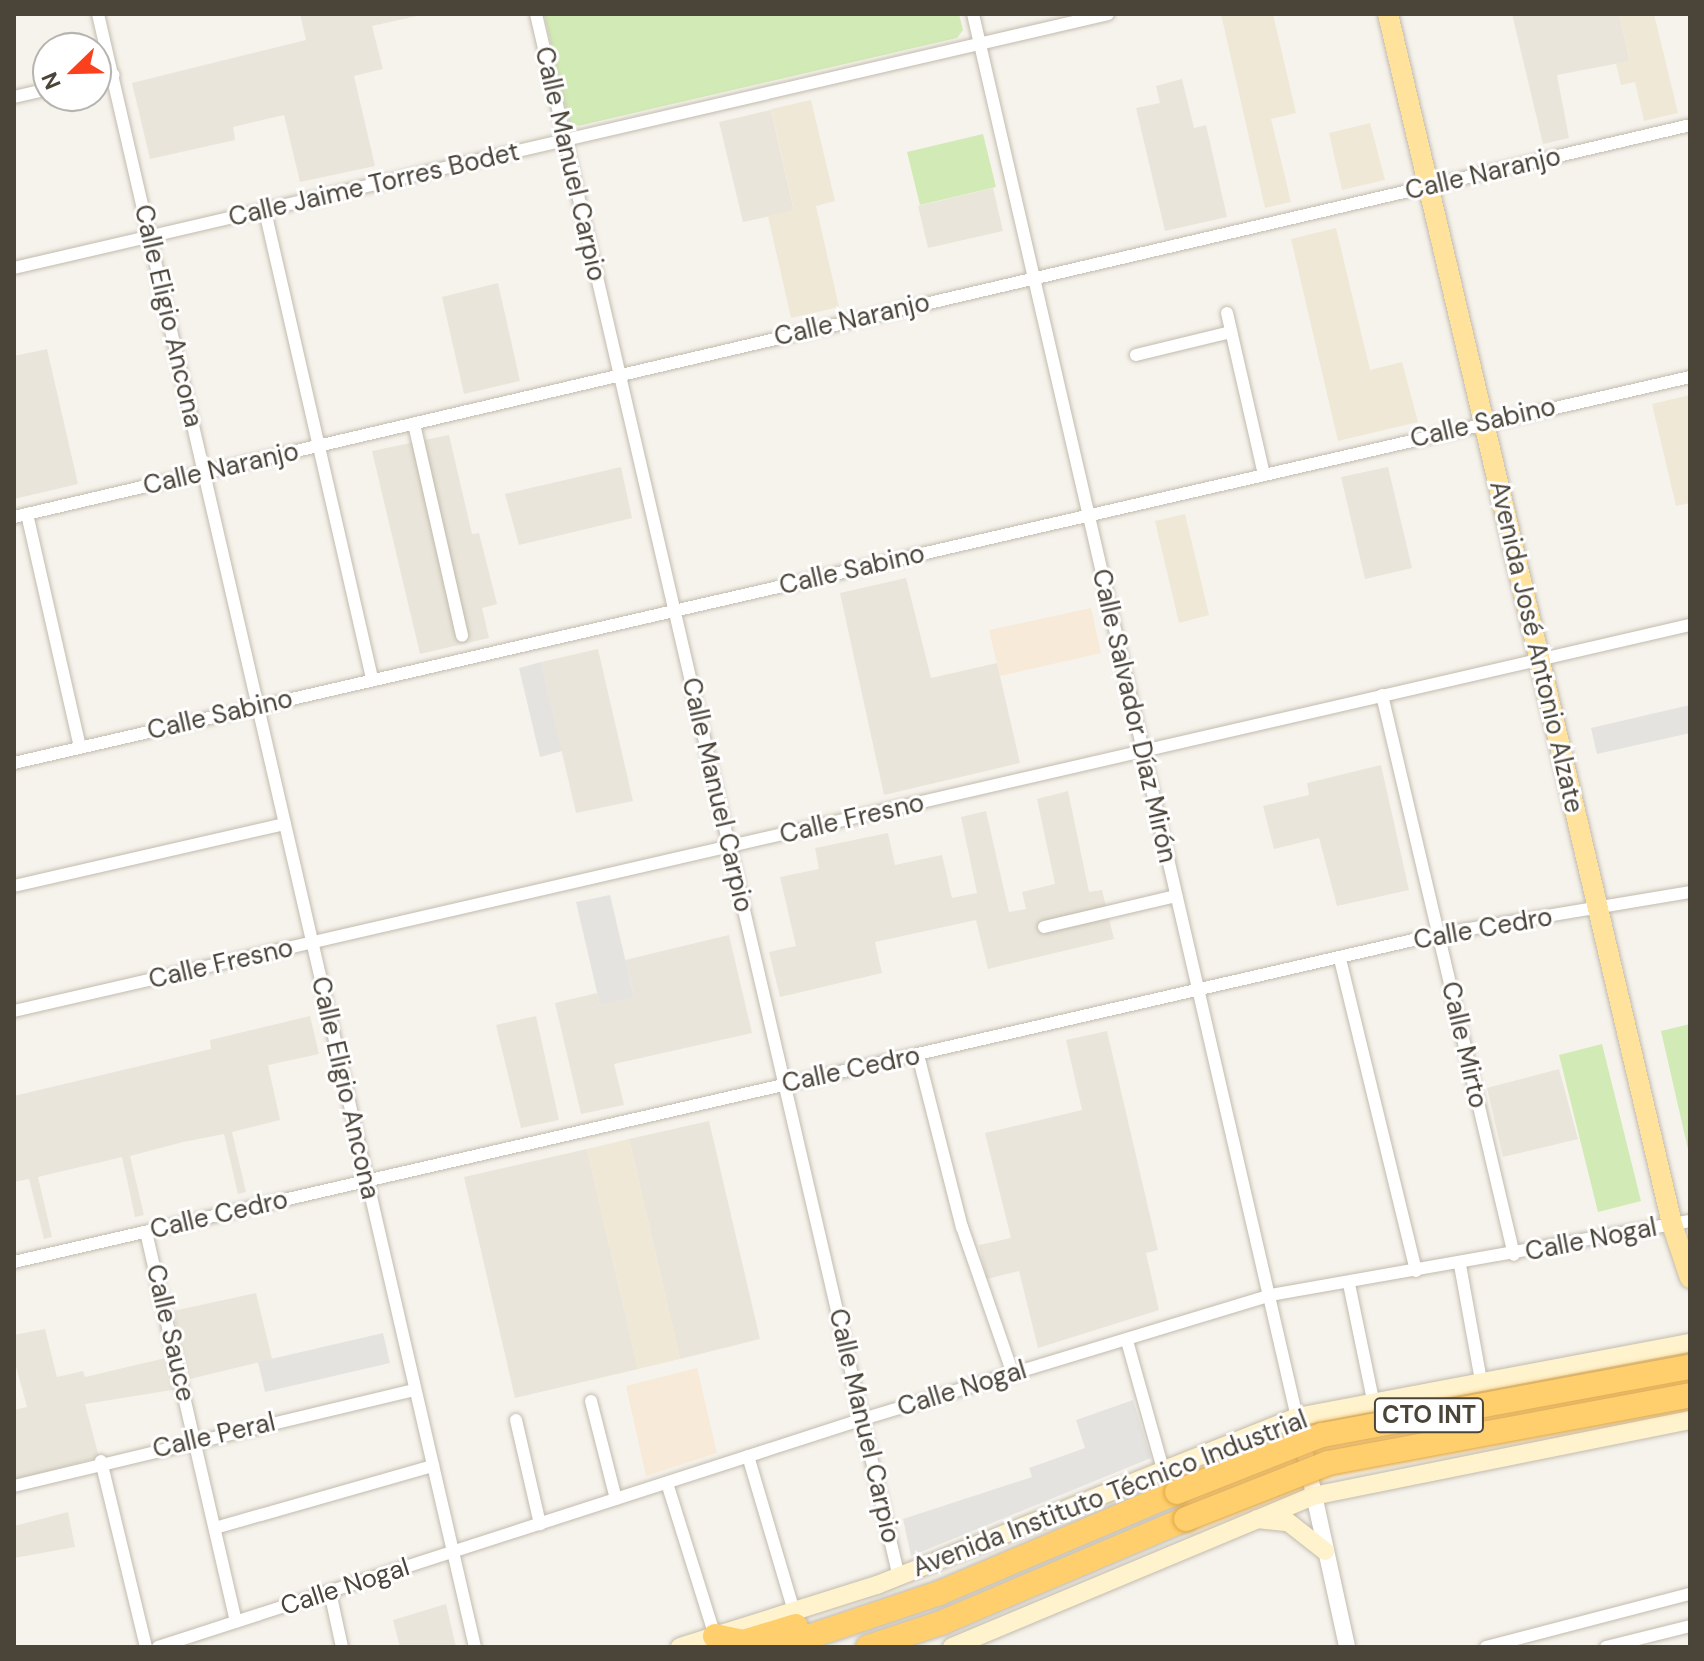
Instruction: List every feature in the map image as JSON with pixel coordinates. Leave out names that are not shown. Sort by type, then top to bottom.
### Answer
[{"type":"highway","name":"CTO INT","points":[[778,1647],[869,1618],[1322,1435],[1690,1367]]},
{"type":"highway","name":"CTO INT","points":[[868,1647],[901,1641],[1186,1519],[1328,1463],[1690,1395]]},
{"type":"highway","points":[[715,1636],[743,1642],[822,1618],[869,1618]]},
{"type":"main road","name":"Avenida José Antonio Alzate","points":[[1388,14],[1598,909],[1681,1222],[1690,1278]]},
{"type":"main road","name":"Avenida Instituto Técnico Industrial","points":[[680,1647],[899,1577],[1297,1417],[1373,1400],[1690,1343]]},
{"type":"main road","name":"CTO INT","points":[[952,1647],[1313,1496],[1690,1420]]},
{"type":"main road","points":[[1254,1519],[1288,1522],[1325,1551]]},
{"type":"street","name":"Calle Eligio Ancona","points":[[98,14],[475,1647]]},
{"type":"street","name":"Calle Manuel Carpio","points":[[536,14],[617,376],[899,1577]]},
{"type":"street","name":"Calle Salvador Díaz Mirón","points":[[973,14],[1297,1417]]},
{"type":"street","name":"Calle Jaime Torres Bodet","points":[[14,268],[981,46],[1108,14]]},
{"type":"street","name":"Calle Naranjo","points":[[20,516],[1690,125]]},
{"type":"street","points":[[265,211],[372,680]]},
{"type":"street","points":[[1227,313],[1264,475]]},
{"type":"street","points":[[1136,355],[1231,332]]},
{"type":"street","name":"Calle Sabino","points":[[14,763],[1690,377]]},
{"type":"street","points":[[414,424],[462,636]]},
{"type":"street","points":[[20,516],[80,747]]},
{"type":"street","name":"Calle Fresno","points":[[14,1011],[1690,625]]},
{"type":"street","name":"Calle Mirto","points":[[1382,695],[1514,1255]]},
{"type":"street","points":[[14,886],[285,824]]},
{"type":"street","name":"Calle Cedro","points":[[14,1262],[1439,934],[1690,892]]},
{"type":"street","points":[[1044,927],[1176,896]]},
{"type":"street","points":[[1340,959],[1416,1271]]},
{"type":"street","points":[[918,1055],[962,1227],[1013,1374]]},
{"type":"street","name":"Calle Nogal","points":[[158,1647],[863,1419],[1270,1295],[1460,1265],[1681,1222]]},
{"type":"street","name":"Calle Sauce","points":[[146,1232],[236,1622]]},
{"type":"street","points":[[1460,1265],[1481,1381]]},
{"type":"street","points":[[1349,1284],[1373,1400]]},
{"type":"street","points":[[1127,1341],[1163,1469]]},
{"type":"street","name":"Calle Peral","points":[[14,1486],[101,1461],[414,1390]]},
{"type":"street","points":[[591,1401],[616,1499]]},
{"type":"street","points":[[1297,1417],[1347,1647]]},
{"type":"street","points":[[516,1420],[540,1524]]},
{"type":"street","points":[[748,1456],[794,1611]]},
{"type":"street","points":[[101,1461],[146,1647]]},
{"type":"street","points":[[215,1528],[433,1466]]},
{"type":"street","points":[[667,1483],[715,1636]]},
{"type":"street","points":[[330,1592],[342,1647]]},
{"type":"street","points":[[1486,1647],[1690,1594]]},
{"type":"street","points":[[1606,1647],[1690,1626]]},
{"type":"shaded area","points":[[300,14],[426,14],[372,26],[383,69],[354,76],[375,166],[300,182],[284,115],[233,127],[235,140],[150,159],[132,83],[306,40]]},
{"type":"shaded area","points":[[1221,14],[1273,14],[1296,113],[1271,119],[1291,202],[1265,208]]},
{"type":"shaded area","points":[[1512,14],[1619,14],[1630,61],[1557,75],[1569,138],[1543,144]]},
{"type":"shaded area","points":[[1619,14],[1654,14],[1678,113],[1644,121],[1635,82],[1621,85],[1616,64],[1630,60]]},
{"type":"shaded area","points":[[1182,79],[1194,128],[1206,125],[1227,217],[1165,231],[1136,108],[1160,103],[1156,86]]},
{"type":"shaded area","points":[[811,100],[835,201],[816,206],[839,307],[791,318],[768,216],[794,210],[771,109]]},
{"type":"shaded area","points":[[771,110],[794,211],[743,222],[719,122]]},
{"type":"shaded area","points":[[1370,123],[1385,180],[1342,190],[1329,133]]},
{"type":"shaded area","points":[[993,188],[1003,231],[928,248],[918,206]]},
{"type":"shaded area","points":[[1336,228],[1370,370],[1402,362],[1418,422],[1338,441],[1291,239]]},
{"type":"shaded area","points":[[498,283],[520,381],[464,394],[442,297]]},
{"type":"shaded area","points":[[47,349],[78,484],[14,499],[14,356]]},
{"type":"shaded area","points":[[1690,395],[1690,503],[1676,506],[1652,404]]},
{"type":"shaded area","points":[[449,435],[472,534],[479,533],[497,604],[482,608],[489,638],[420,654],[372,451]]},
{"type":"shaded area","points":[[621,467],[632,518],[519,545],[505,494]]},
{"type":"shaded area","points":[[1388,467],[1412,568],[1365,579],[1341,477]]},
{"type":"shaded area","points":[[1185,514],[1209,615],[1179,623],[1155,521]]},
{"type":"shaded area","points":[[906,578],[931,678],[997,663],[1020,763],[884,795],[840,593]]},
{"type":"shaded area","points":[[1091,608],[1101,653],[1000,676],[989,630]]},
{"type":"shaded area","points":[[598,649],[633,801],[576,813],[541,662]]},
{"type":"shaded area","points":[[541,662],[562,751],[540,757],[519,668]]},
{"type":"shaded area","points":[[1690,705],[1690,733],[1597,754],[1591,728]]},
{"type":"shaded area","points":[[1381,765],[1409,890],[1337,906],[1319,838],[1274,849],[1263,806],[1309,795],[1307,783]]},
{"type":"shaded area","points":[[1068,791],[1089,892],[1102,890],[1114,939],[988,969],[976,920],[875,942],[882,973],[780,997],[769,952],[796,946],[780,877],[819,869],[815,848],[888,833],[895,865],[942,855],[952,898],[977,893],[961,817],[986,811],[1009,912],[1026,909],[1022,892],[1055,884],[1037,799]]},
{"type":"shaded area","points":[[610,895],[634,997],[600,1005],[576,902]]},
{"type":"shaded area","points":[[729,935],[752,1033],[614,1064],[624,1105],[581,1114],[555,1003],[597,993],[600,1005],[634,996],[625,960]]},
{"type":"shaded area","points":[[310,1016],[319,1054],[268,1065],[280,1120],[232,1132],[246,1192],[238,1194],[224,1134],[183,1142],[130,1156],[144,1215],[135,1217],[122,1157],[38,1177],[52,1237],[44,1239],[29,1179],[14,1182],[14,1096],[211,1049],[210,1040]]},
{"type":"shaded area","points":[[536,1016],[559,1120],[521,1128],[496,1025]]},
{"type":"shaded area","points":[[1107,1031],[1158,1250],[1146,1253],[1159,1310],[1038,1348],[1019,1271],[987,1279],[979,1245],[1011,1238],[985,1133],[1082,1110],[1066,1040]]},
{"type":"shaded area","points":[[1559,1069],[1578,1139],[1503,1157],[1487,1088]]},
{"type":"shaded area","points":[[709,1121],[760,1339],[680,1359],[629,1139]]},
{"type":"shaded area","points":[[629,1139],[680,1359],[638,1369],[587,1149]]},
{"type":"shaded area","points":[[587,1149],[638,1369],[515,1398],[464,1177]]},
{"type":"shaded area","points":[[256,1293],[272,1359],[190,1379],[173,1311]]},
{"type":"shaded area","points":[[45,1329],[57,1377],[83,1371],[85,1377],[170,1357],[178,1389],[85,1404],[99,1457],[14,1481],[14,1410],[27,1407],[14,1359],[14,1335]]},
{"type":"shaded area","points":[[383,1333],[390,1363],[265,1392],[258,1362]]},
{"type":"shaded area","points":[[697,1368],[717,1453],[646,1476],[626,1386]]},
{"type":"shaded area","points":[[1133,1400],[1151,1458],[911,1556],[903,1519],[1032,1477],[1029,1468],[1085,1448],[1076,1420]]},
{"type":"shaded area","points":[[68,1512],[75,1547],[14,1558],[14,1526]]},
{"type":"shaded area","points":[[446,1604],[456,1647],[400,1647],[393,1620]]},
{"type":"green space","points":[[544,14],[959,14],[963,30],[957,38],[578,126],[569,121]]},
{"type":"green space","points":[[983,134],[996,187],[920,205],[907,152]]},
{"type":"green space","points":[[1690,1024],[1690,1158],[1661,1031]]},
{"type":"green space","points":[[1602,1044],[1641,1201],[1598,1212],[1559,1055]]}]
